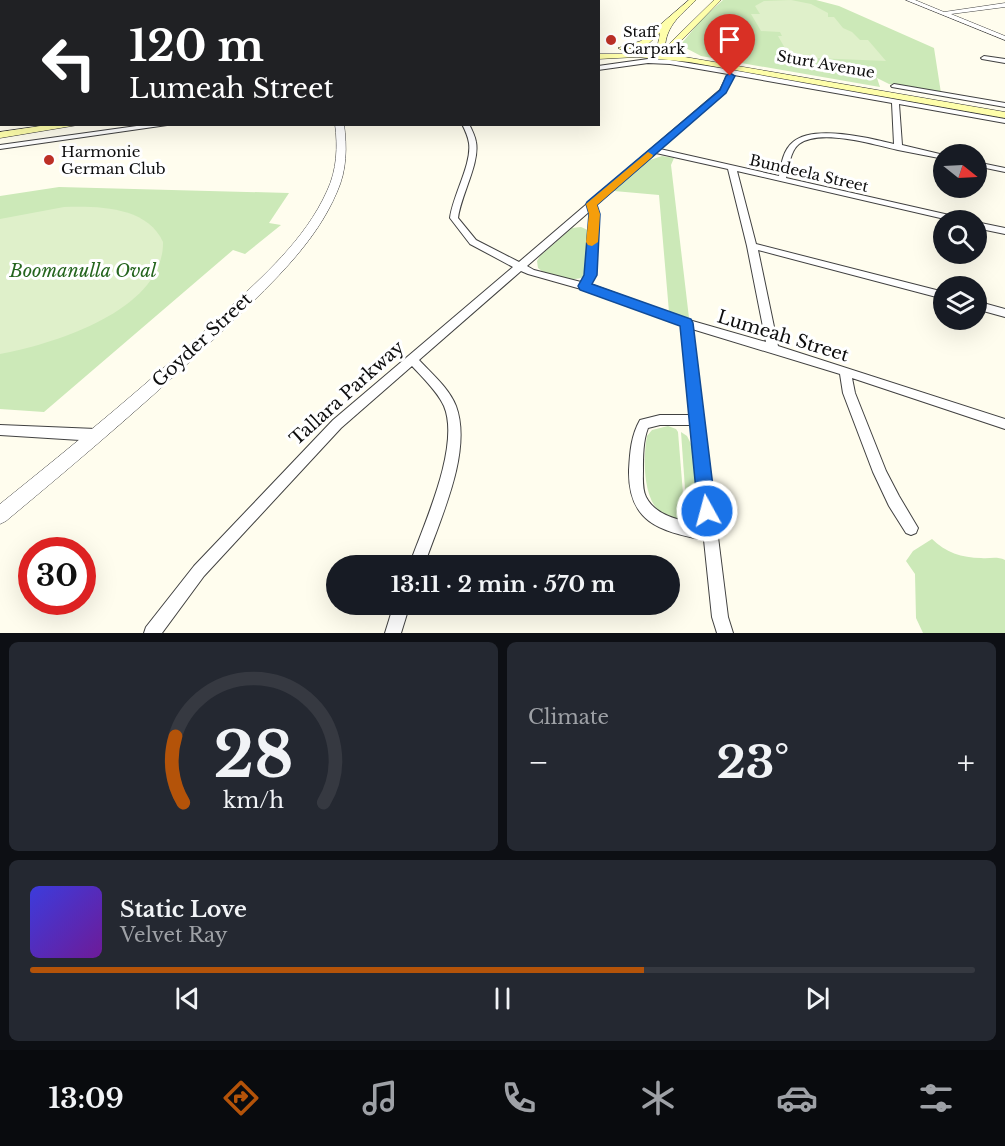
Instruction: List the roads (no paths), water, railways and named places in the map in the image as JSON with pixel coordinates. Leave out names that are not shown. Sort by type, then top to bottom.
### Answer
[{"type":"main road","points":[[600,54],[643,44],[693,0]]},
{"type":"main road","points":[[666,53],[716,0]]},
{"type":"main road","points":[[666,53],[661,48],[662,35],[670,19]]},
{"type":"main road","points":[[662,35],[680,38]]},
{"type":"main road","points":[[680,38],[679,44],[682,49],[702,58]]},
{"type":"main road","points":[[600,54],[648,56],[666,53],[736,70]]},
{"type":"main road","name":"Sturt Avenue","points":[[648,56],[666,53],[702,58],[1005,110]]},
{"type":"main road","name":"Sturt Avenue","points":[[648,56],[1005,115]]},
{"type":"main road","points":[[0,129],[22,126]]},
{"type":"main road","points":[[0,135],[65,126]]},
{"type":"street","points":[[909,0],[1005,38]]},
{"type":"street","points":[[944,13],[1005,6]]},
{"type":"street","points":[[600,68],[648,56]]},
{"type":"street","points":[[984,58],[1005,61]]},
{"type":"street","name":"Sturt Avenue","points":[[736,70],[1005,121]]},
{"type":"street","name":"Tallara Parkway","points":[[152,633],[199,571],[337,424],[723,91],[736,70]]},
{"type":"street","name":"Sturt Avenue","points":[[894,86],[1005,105]]},
{"type":"street","points":[[895,101],[898,148]]},
{"type":"street","points":[[0,147],[156,126]]},
{"type":"street","name":"Goyder Street","points":[[0,515],[195,350],[298,245],[333,191],[340,166],[342,146],[339,126]]},
{"type":"street","name":"Lumeah Street","points":[[466,126],[472,139],[473,154],[455,204],[454,218],[473,243],[519,267],[584,286],[686,323],[1005,424]]},
{"type":"street","points":[[782,180],[791,148],[798,140],[810,136],[840,136],[933,155]]},
{"type":"street","name":"Bundeela Street","points":[[654,150],[933,214]]},
{"type":"street","points":[[987,166],[1005,170]]},
{"type":"street","points":[[732,169],[752,246],[773,349]]},
{"type":"street","points":[[584,286],[590,275],[595,214],[591,204]]},
{"type":"street","points":[[570,223],[587,225],[593,229]]},
{"type":"street","points":[[987,227],[1005,231]]},
{"type":"street","points":[[752,246],[933,293]]},
{"type":"street","points":[[987,308],[1005,313]]},
{"type":"street","points":[[686,323],[720,617],[725,633]]},
{"type":"street","points":[[412,359],[440,390],[451,408],[456,434],[451,461],[420,555]]},
{"type":"street","points":[[846,373],[849,390],[882,481],[911,528]]},
{"type":"street","points":[[696,420],[660,420],[644,424],[637,436],[636,486],[640,501],[651,514],[668,524],[710,534]]},
{"type":"street","points":[[0,430],[96,435]]},
{"type":"street","points":[[393,633],[399,615]]},
{"type":"place","name":"Staff Carpark","points":[[611,40]]},
{"type":"place","name":"Harmonie German Club","points":[[49,160]]},
{"type":"park label","name":"Boomanulla Oval","points":[[83,271]]}]
